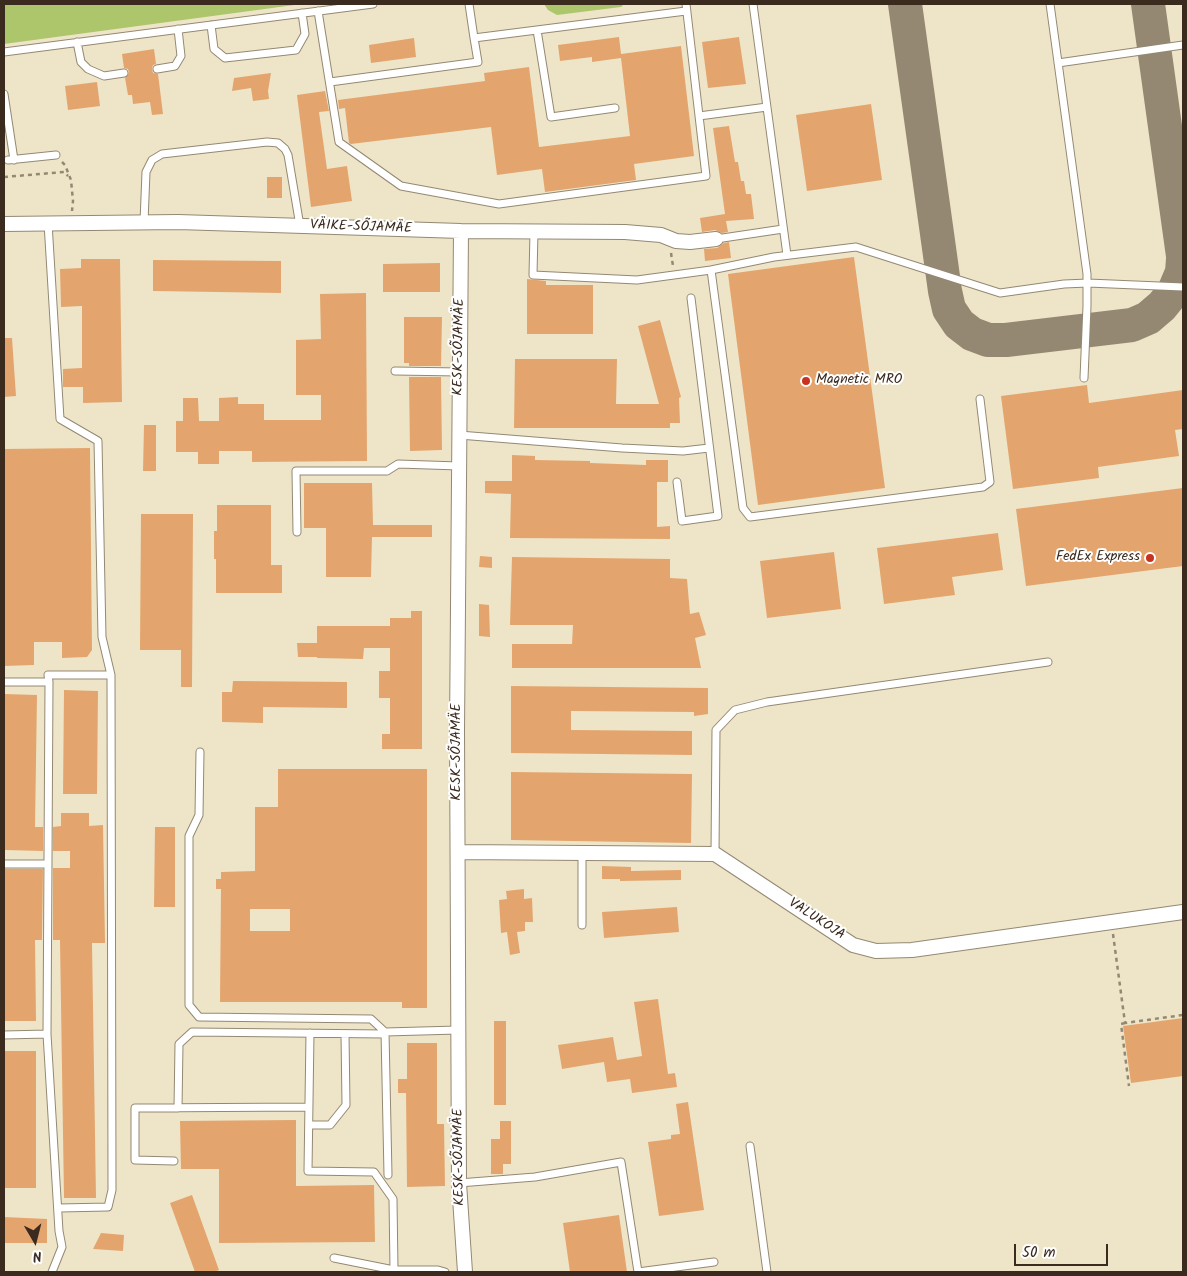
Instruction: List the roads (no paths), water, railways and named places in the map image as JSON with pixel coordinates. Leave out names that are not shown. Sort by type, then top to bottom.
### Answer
[{"type":"street","name":"VÄIKE-SÕJAMÄE","points":[[4,224],[144,222],[461,231],[625,232],[661,235],[676,241],[690,242],[716,239]]},
{"type":"street","name":"KESK-SÕJAMÄE","points":[[461,231],[458,1030],[459,1183],[465,1272]]},
{"type":"street","points":[[458,852],[715,854]]},
{"type":"street","name":"VALUKOJA","points":[[715,854],[853,944],[876,952],[912,950],[1183,912]]},
{"type":"lane","points":[[4,52],[373,4]]},
{"type":"lane","points":[[330,82],[478,62],[469,4]]},
{"type":"lane","points":[[752,4],[787,255]]},
{"type":"lane","points":[[1050,4],[1088,284],[1084,378]]},
{"type":"lane","points":[[318,11],[339,142],[401,186],[499,204],[706,176],[686,7],[474,38]]},
{"type":"lane","points":[[211,25],[214,48],[224,58],[296,50],[305,34],[302,13]]},
{"type":"lane","points":[[157,69],[175,66],[182,56],[178,29]]},
{"type":"lane","points":[[537,30],[551,117],[615,108]]},
{"type":"lane","points":[[77,42],[81,62],[88,69],[104,76],[124,73]]},
{"type":"lane","points":[[1058,63],[1183,45]]},
{"type":"lane","points":[[4,94],[11,160],[56,155]]},
{"type":"lane","points":[[699,116],[767,107]]},
{"type":"lane","points":[[144,222],[146,172],[152,160],[162,154],[267,142],[278,143],[285,149],[288,155],[300,226]]},
{"type":"lane","points":[[48,223],[60,420],[98,441],[102,637],[111,675],[112,1190],[108,1207],[59,1208]]},
{"type":"lane","points":[[716,239],[783,229]]},
{"type":"lane","points":[[534,232],[533,275],[637,280],[711,270],[787,255],[856,247],[1000,293],[1064,284],[1183,287]]},
{"type":"lane","points":[[711,270],[743,508],[750,517],[983,487],[990,482],[980,399]]},
{"type":"lane","points":[[677,482],[682,521],[718,516],[691,298]]},
{"type":"lane","points":[[395,371],[460,372]]},
{"type":"lane","points":[[459,435],[622,448],[683,451],[709,448]]},
{"type":"lane","points":[[297,532],[296,471],[387,470],[398,464],[459,466]]},
{"type":"lane","points":[[715,854],[716,730],[735,710],[767,702],[1048,662]]},
{"type":"lane","points":[[52,1272],[62,1247],[47,1034],[48,675],[111,675]]},
{"type":"lane","points":[[4,682],[48,682]]},
{"type":"lane","points":[[200,752],[199,815],[189,836],[189,1005],[199,1018],[371,1019],[385,1033],[388,1175]]},
{"type":"lane","points":[[582,853],[582,925]]},
{"type":"lane","points":[[4,864],[47,864]]},
{"type":"lane","points":[[178,1108],[178,1044],[192,1032],[345,1034],[458,1030]]},
{"type":"lane","points":[[310,1033],[308,1171],[374,1172],[393,1199],[394,1270]]},
{"type":"lane","points":[[4,1035],[47,1034]]},
{"type":"lane","points":[[309,1125],[330,1125],[346,1105],[345,1034]]},
{"type":"lane","points":[[174,1161],[135,1160],[135,1108],[309,1107]]},
{"type":"lane","points":[[750,1146],[768,1272]]},
{"type":"lane","points":[[459,1183],[535,1177],[621,1162],[638,1272],[714,1262]]},
{"type":"lane","points":[[334,1258],[394,1270],[438,1270],[445,1272]]},
{"type":"place","name":"Magnetic MRO","points":[[806,381]]},
{"type":"place","name":"FedEx Express","points":[[1150,558]]}]
